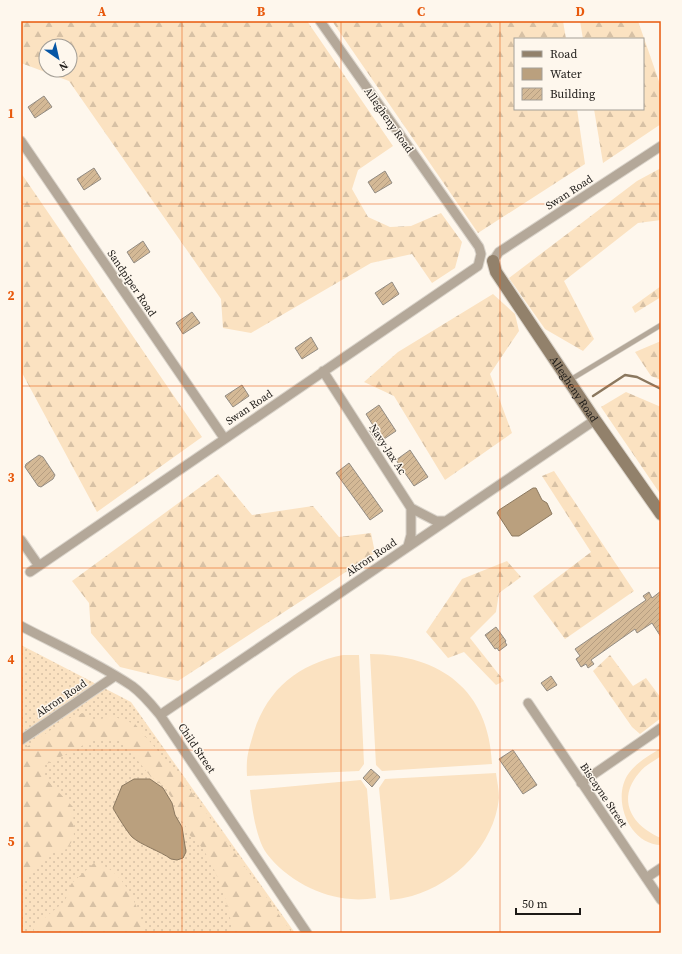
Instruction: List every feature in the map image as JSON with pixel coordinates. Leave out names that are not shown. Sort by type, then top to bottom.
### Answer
[{"type":"street","name":"Allegheny Road","points":[[320,21],[479,247],[480,260]]},
{"type":"street","name":"Sandpiper Road","points":[[21,141],[224,438]]},
{"type":"street","name":"Swan Road","points":[[493,261],[499,252],[661,146]]},
{"type":"street","name":"Swan Road","points":[[30,572],[224,438],[474,270],[478,266],[480,260]]},
{"type":"street","name":"Allegheny Road","points":[[493,261],[496,272],[595,420],[661,514]]},
{"type":"street","name":"Navy-Jax Ac","points":[[323,371],[412,508]]},
{"type":"street","name":"Akron Road","points":[[160,715],[595,420]]},
{"type":"street","points":[[408,546],[411,535],[412,508],[436,520],[446,521]]},
{"type":"street","points":[[21,540],[39,566]]},
{"type":"street","name":"Child Street","points":[[21,626],[115,676],[137,690],[160,715],[307,933]]},
{"type":"street","name":"Akron Road","points":[[21,740],[115,676]]},
{"type":"street","name":"Biscayne Street","points":[[528,703],[661,900]]},
{"type":"street","points":[[581,783],[661,728]]},
{"type":"street","points":[[646,878],[661,868]]},
{"type":"lane","points":[[568,380],[661,325]]},
{"type":"green space","points":[[21,21],[307,21],[393,146],[358,170],[352,189],[368,217],[390,227],[411,226],[441,213],[462,242],[455,268],[432,283],[412,254],[371,263],[251,333],[223,328],[221,299],[69,81],[61,78],[78,78],[78,38],[38,38],[38,69],[21,63]]},
{"type":"green space","points":[[332,21],[563,21],[566,38],[514,38],[514,110],[577,110],[585,164],[478,233]]},
{"type":"green space","points":[[580,21],[638,21],[644,38],[583,38]]},
{"type":"green space","points":[[644,38],[661,87],[661,124],[603,163],[594,110],[644,110]]},
{"type":"green space","points":[[661,168],[661,220],[638,223],[564,281],[594,339],[583,351],[545,329],[509,278],[637,181]]},
{"type":"green space","points":[[21,173],[202,437],[97,512],[21,371]]},
{"type":"green space","points":[[661,286],[661,297],[635,313],[632,307]]},
{"type":"green space","points":[[493,294],[515,314],[519,331],[490,374],[512,433],[445,480],[394,396],[364,382],[398,352]]},
{"type":"green space","points":[[661,341],[661,380],[651,376],[635,352]]},
{"type":"green space","points":[[626,392],[661,407],[661,495],[601,407]]},
{"type":"green space","points":[[554,471],[634,591],[565,639],[533,596],[591,552],[542,476]]},
{"type":"green space","points":[[218,474],[252,515],[313,506],[339,537],[371,533],[375,553],[178,681],[120,667],[91,633],[89,603],[72,581]]},
{"type":"green space","points":[[507,561],[521,577],[499,593],[496,612],[470,638],[504,681],[496,685],[464,652],[448,658],[426,632],[462,579]]},
{"type":"green space","points":[[21,645],[131,702],[295,933],[21,933]]},
{"type":"green space","points":[[370,654],[396,656],[419,661],[439,670],[456,682],[471,697],[482,716],[489,738],[492,764],[382,771],[376,765]]},
{"type":"green space","points":[[343,655],[359,655],[364,764],[359,771],[247,776],[248,755],[253,735],[266,705],[275,692],[298,672],[327,659]]},
{"type":"green space","points":[[610,655],[633,686],[646,678],[661,698],[661,718],[640,734],[632,727],[593,671]]},
{"type":"green space","points":[[83,713],[94,721],[112,716],[135,724],[185,783],[292,933],[231,933],[231,924],[226,899],[209,859],[203,849],[188,834],[187,828],[177,814],[174,802],[165,787],[151,777],[122,741],[95,739],[43,766],[46,779],[73,807],[74,838],[67,849],[51,853],[21,882],[21,751],[65,720]]},
{"type":"green space","points":[[661,748],[661,756],[644,768],[632,783],[628,802],[630,811],[635,819],[642,827],[661,838],[661,845],[649,843],[640,837],[632,828],[626,818],[622,794],[624,783],[632,769]]},
{"type":"green space","points":[[496,773],[499,798],[496,815],[481,846],[470,860],[458,872],[428,890],[409,897],[390,900],[379,788],[385,779]]},
{"type":"green space","points":[[361,780],[367,789],[376,898],[339,898],[327,895],[294,879],[267,854],[263,848],[255,823],[250,790]]},
{"type":"green space","points":[[94,863],[104,866],[121,880],[134,900],[146,933],[33,933],[35,926],[65,901],[71,884]]},
{"type":"water","points":[[533,488],[536,488],[542,500],[547,503],[552,514],[519,536],[512,536],[497,513],[499,510]]},
{"type":"water","points":[[134,779],[150,779],[163,788],[172,803],[175,815],[182,827],[186,852],[183,858],[177,860],[171,859],[136,840],[130,835],[119,819],[113,808],[122,786]]},
{"type":"building","points":[[44,96],[52,107],[35,118],[28,107]]},
{"type":"building","points":[[94,168],[101,179],[84,190],[77,179]]},
{"type":"building","points":[[385,171],[392,183],[375,193],[368,182]]},
{"type":"building","points":[[143,241],[150,252],[134,263],[127,252]]},
{"type":"building","points":[[392,282],[399,294],[383,305],[375,293]]},
{"type":"building","points":[[192,312],[200,323],[183,334],[176,323]]},
{"type":"building","points":[[311,337],[318,349],[302,359],[295,348]]},
{"type":"building","points":[[242,385],[249,396],[233,407],[225,396]]},
{"type":"building","points":[[379,405],[396,431],[378,443],[369,430],[374,427],[366,414]]},
{"type":"building","points":[[410,450],[428,477],[414,486],[396,460]]},
{"type":"building","points":[[39,455],[43,457],[55,475],[53,479],[41,487],[38,486],[25,467],[26,464]]},
{"type":"building","points":[[349,463],[383,511],[370,520],[336,473]]},
{"type":"building","points":[[661,591],[661,637],[652,623],[637,633],[635,629],[591,660],[594,664],[588,668],[586,664],[581,667],[576,659],[580,656],[575,649],[646,600],[643,596],[649,592],[652,598]]},
{"type":"building","points":[[496,627],[506,641],[505,642],[507,645],[499,651],[497,648],[495,649],[485,635]]},
{"type":"building","points":[[551,676],[557,685],[547,691],[541,683]]},
{"type":"building","points":[[513,750],[537,785],[523,794],[499,759]]},
{"type":"building","points":[[371,769],[380,777],[372,787],[363,778]]},
{"type":"waterway","points":[[593,396],[625,375],[637,377],[661,389]]}]
